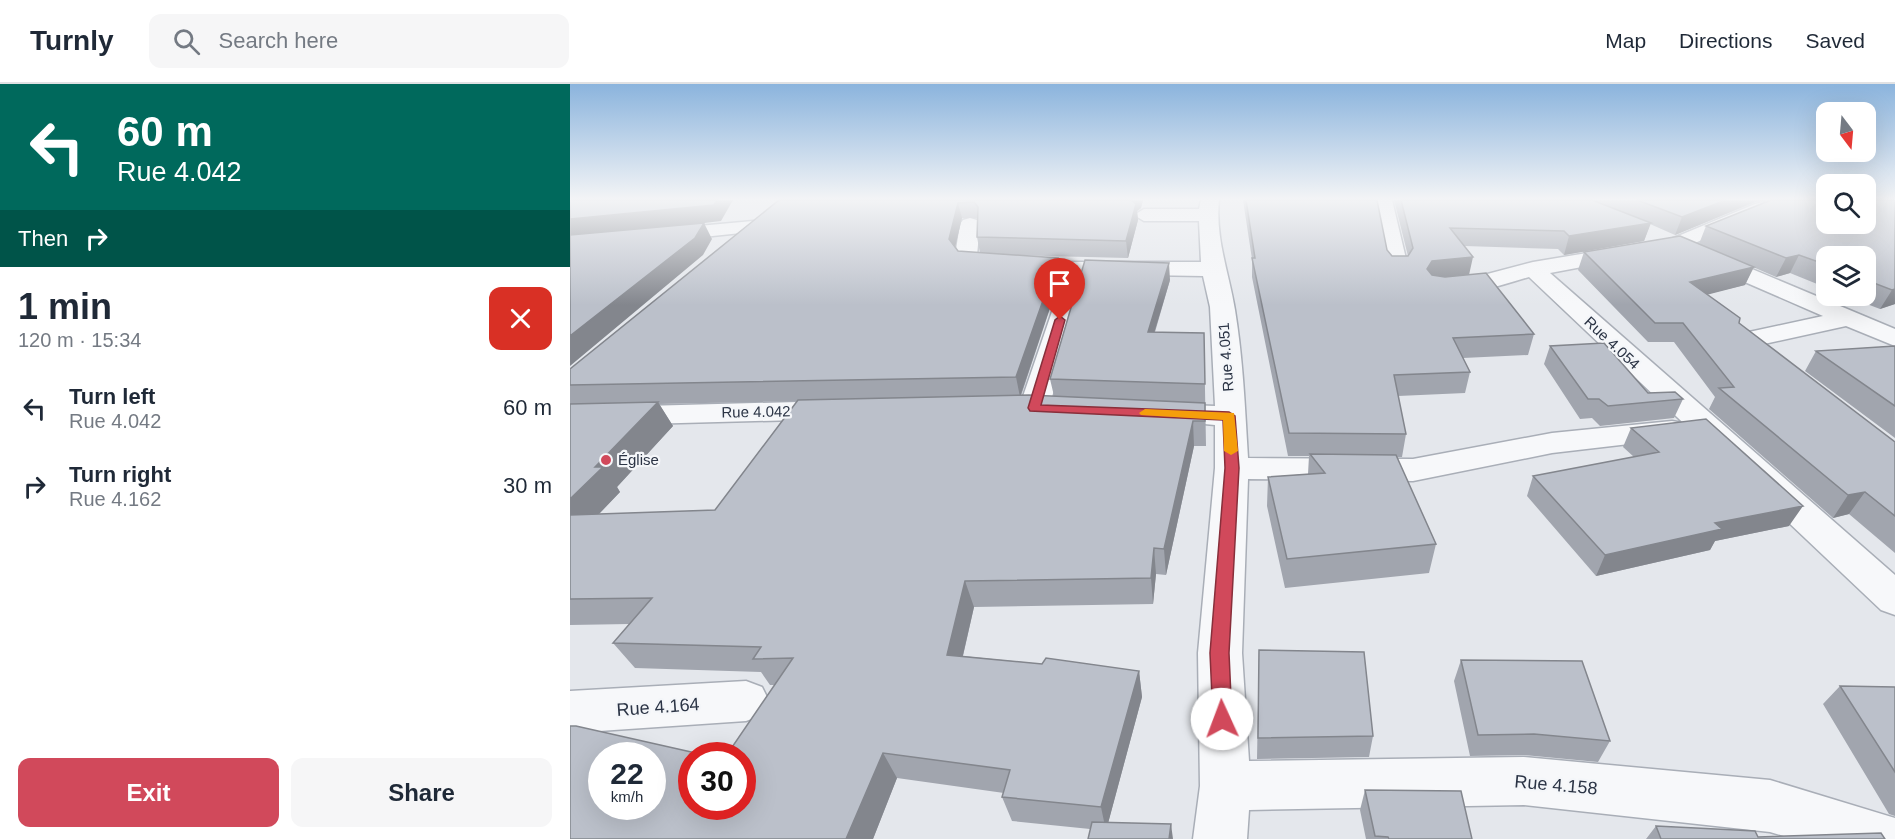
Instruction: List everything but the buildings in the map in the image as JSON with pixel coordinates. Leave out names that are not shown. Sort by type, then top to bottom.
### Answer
[{"type":"street","points":[[650,237],[662,235]]},
{"type":"street","points":[[727,249],[744,235]]},
{"type":"street","points":[[968,235],[966,256],[972,262],[1023,265]]},
{"type":"street","name":"Rue 4.051","points":[[1211,235],[1213,269],[1222,307],[1228,361],[1232,468],[1220,653],[1226,786],[1221,839]]},
{"type":"street","points":[[1390,235],[1396,267]]},
{"type":"street","points":[[1656,235],[1850,318],[1889,331]]},
{"type":"street","points":[[1437,287],[1476,284],[1533,269],[1676,244],[1697,235]]},
{"type":"street","points":[[1068,410],[1022,408],[1066,267],[1213,269]]},
{"type":"street","name":"Rue 4.054","points":[[1533,269],[1637,368],[1706,426],[1895,599]]},
{"type":"street","points":[[1785,374],[1744,341],[1850,318]]},
{"type":"street","name":"Rue 4.042","points":[[570,417],[861,410]]},
{"type":"street","points":[[1137,412],[1229,416]]},
{"type":"street","points":[[1232,468],[1413,470],[1552,443],[1706,426]]},
{"type":"street","name":"Rue 4.164","points":[[570,712],[746,701]]},
{"type":"street","name":"Rue 4.158","points":[[1226,786],[1524,781],[1770,806],[1881,839]]},
{"type":"slow traffic","points":[[1145,413],[1229,416],[1231,451]]},
{"type":"place","name":"Église","points":[[606,460]]},
{"type":"route","points":[[1060,320],[1034,408],[1229,416],[1232,468],[1220,653],[1222,719]]}]
